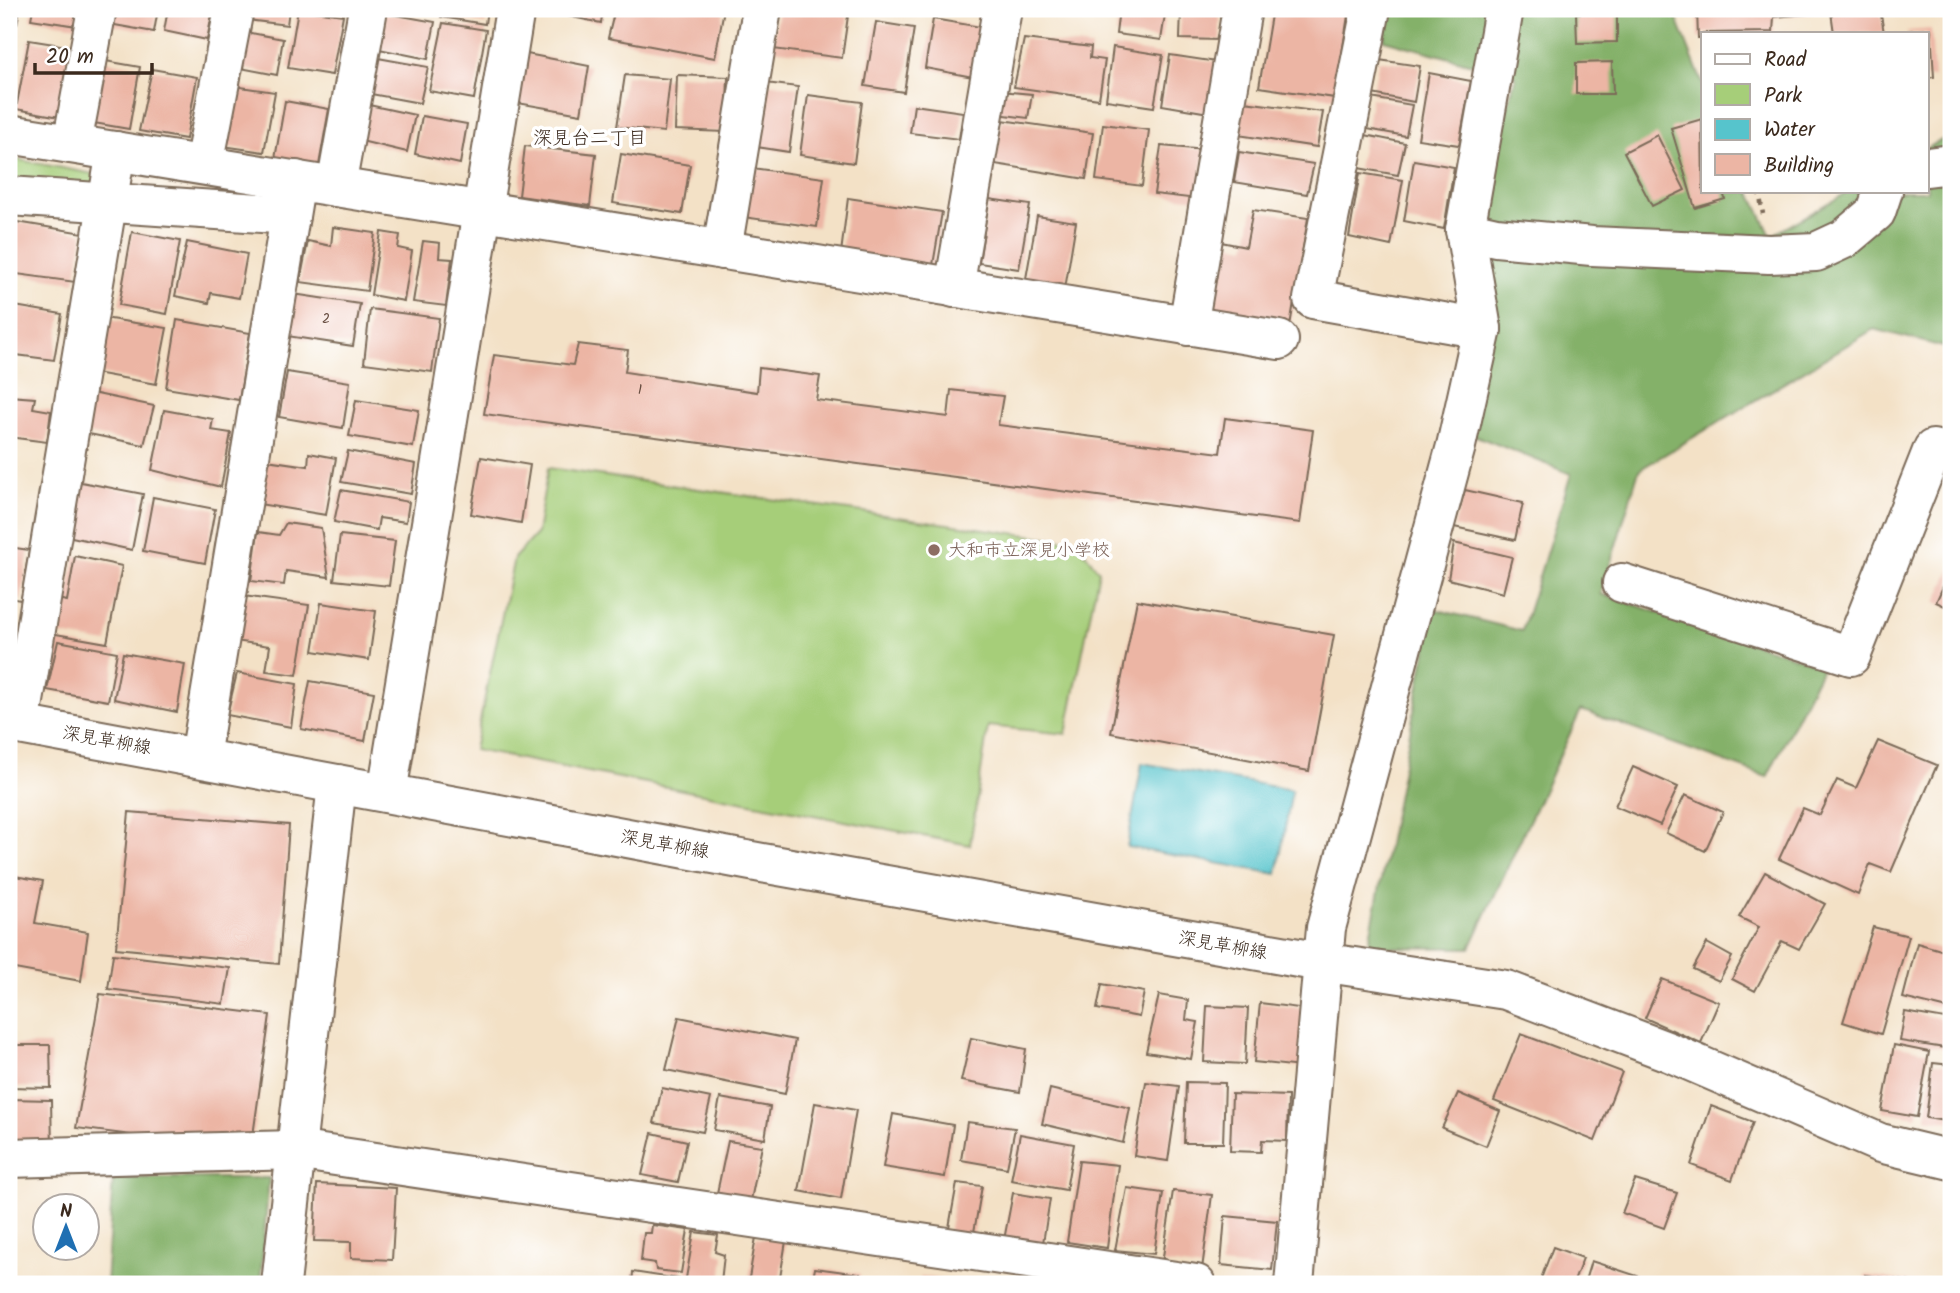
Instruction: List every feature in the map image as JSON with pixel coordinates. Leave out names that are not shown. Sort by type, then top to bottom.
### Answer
[{"type":"street","points":[[72,144],[97,9]]},
{"type":"street","points":[[204,166],[234,9]]},
{"type":"street","points":[[336,187],[368,9]]},
{"type":"street","points":[[387,793],[515,9]]},
{"type":"street","points":[[722,250],[762,9]]},
{"type":"street","points":[[954,288],[1003,9]]},
{"type":"street","points":[[1188,326],[1242,9]]},
{"type":"street","points":[[1371,9],[1313,299],[1482,329]]},
{"type":"street","points":[[1294,1284],[1326,929],[1456,446],[1482,329],[1465,230],[1504,9]]},
{"type":"street","points":[[9,134],[204,166],[293,198]]},
{"type":"street","points":[[14,724],[116,151]]},
{"type":"street","points":[[1928,167],[1951,164]]},
{"type":"street","points":[[9,196],[108,203],[293,198],[336,187],[1279,340]]},
{"type":"street","points":[[1465,230],[1496,237],[1592,246],[1769,254],[1816,252],[1844,239],[1876,212],[1883,192]]},
{"type":"street","points":[[200,757],[293,198]]},
{"type":"street","points":[[1622,583],[1851,656],[1933,449],[1951,454]]},
{"type":"street","name":"深見草柳線","points":[[14,724],[1321,962],[1506,990],[1669,1052],[1880,1143],[1951,1160]]},
{"type":"street","points":[[281,1284],[337,784]]},
{"type":"street","points":[[9,1158],[295,1150],[1196,1284]]},
{"type":"green space","points":[[1389,9],[1673,9],[1701,80],[1701,192],[1750,192],[1771,236],[1848,192],[1928,192],[1928,147],[1951,135],[1951,349],[1874,329],[1639,470],[1601,594],[1823,666],[1767,777],[1581,710],[1470,948],[1368,947],[1434,609],[1522,631],[1571,474],[1464,431],[1473,230],[1516,76],[1384,40]]},
{"type":"green space","points":[[9,158],[99,175],[96,188],[9,188]]},
{"type":"green space","points":[[548,468],[1077,542],[1099,571],[1066,734],[988,726],[970,845],[474,750],[514,558],[537,533]]},
{"type":"green space","points":[[113,1178],[269,1178],[260,1284],[106,1284]]},
{"type":"water","points":[[1142,763],[1292,790],[1277,874],[1127,847]]},
{"type":"building","points":[[9,9],[20,9],[17,24],[9,22]]},
{"type":"building","points":[[33,9],[81,9],[77,26],[31,19]]},
{"type":"building","points":[[112,9],[158,9],[154,32],[109,24]]},
{"type":"building","points":[[168,9],[213,9],[207,40],[164,31]]},
{"type":"building","points":[[240,9],[289,9],[287,25],[239,19]]},
{"type":"building","points":[[298,9],[343,15],[332,75],[288,68]]},
{"type":"building","points":[[442,9],[487,9],[485,24],[441,17]]},
{"type":"building","points":[[534,9],[603,9],[601,23]]},
{"type":"building","points":[[615,9],[724,9],[715,58],[608,38]]},
{"type":"building","points":[[779,9],[849,9],[842,58],[773,49]]},
{"type":"building","points":[[1119,9],[1166,9],[1161,40],[1116,34]]},
{"type":"building","points":[[1181,9],[1220,9],[1220,40],[1180,39]]},
{"type":"building","points":[[1272,9],[1349,9],[1335,98],[1259,87]]},
{"type":"building","points":[[1697,9],[1880,9],[1884,32],[1834,32],[1831,12],[1774,17],[1773,32],[1701,32],[1701,38],[1698,38]]},
{"type":"building","points":[[1617,11],[1617,42],[1577,43],[1576,13]]},
{"type":"building","points":[[385,13],[435,22],[428,59],[379,49]]},
{"type":"building","points":[[933,19],[981,27],[973,77],[925,68]]},
{"type":"building","points":[[876,22],[914,28],[904,92],[865,86]]},
{"type":"building","points":[[443,23],[486,30],[474,99],[429,91]]},
{"type":"building","points":[[1931,29],[1934,77],[1928,78],[1928,32],[1907,31]]},
{"type":"building","points":[[235,30],[283,39],[277,75],[230,66]]},
{"type":"building","points":[[1024,39],[1091,47],[1090,58],[1105,60],[1099,99],[1014,87]]},
{"type":"building","points":[[29,40],[73,47],[60,117],[16,109]]},
{"type":"building","points":[[1113,47],[1163,55],[1154,107],[1106,100]]},
{"type":"building","points":[[522,53],[589,66],[581,114],[512,102]]},
{"type":"building","points":[[1170,55],[1217,62],[1209,113],[1162,105]]},
{"type":"building","points":[[378,58],[428,67],[420,103],[371,94]]},
{"type":"building","points":[[100,60],[140,67],[129,129],[88,122]]},
{"type":"building","points":[[1379,60],[1420,66],[1414,102],[1372,94]]},
{"type":"building","points":[[1612,62],[1613,94],[1576,94],[1576,63]]},
{"type":"building","points":[[152,69],[197,77],[186,139],[139,131]]},
{"type":"building","points":[[1429,73],[1471,81],[1459,145],[1418,139]]},
{"type":"building","points":[[625,75],[670,79],[664,132],[617,127]]},
{"type":"building","points":[[677,75],[728,77],[726,132],[675,130]]},
{"type":"building","points":[[758,82],[798,87],[789,152],[750,146]]},
{"type":"building","points":[[227,85],[275,92],[264,152],[216,145]]},
{"type":"building","points":[[1001,91],[1032,94],[1028,118],[997,114]]},
{"type":"building","points":[[808,95],[862,102],[854,163],[800,155]]},
{"type":"building","points":[[1371,98],[1412,105],[1406,136],[1367,129]]},
{"type":"building","points":[[285,101],[329,109],[319,165],[275,159]]},
{"type":"building","points":[[1244,102],[1323,112],[1317,147],[1238,135]]},
{"type":"building","points":[[369,105],[415,115],[407,152],[361,141]]},
{"type":"building","points":[[914,105],[963,112],[959,139],[910,133]]},
{"type":"building","points":[[422,116],[467,124],[460,164],[415,154]]},
{"type":"building","points":[[1701,119],[1701,192],[1723,192],[1725,199],[1695,208],[1671,128]]},
{"type":"building","points":[[1002,120],[1093,133],[1086,179],[995,164]]},
{"type":"building","points":[[1103,124],[1149,130],[1142,186],[1096,180]]},
{"type":"building","points":[[1365,135],[1405,143],[1398,175],[1358,168]]},
{"type":"building","points":[[1657,135],[1685,190],[1652,206],[1624,152]]},
{"type":"building","points":[[525,146],[596,154],[590,206],[519,196]]},
{"type":"building","points":[[1161,146],[1205,150],[1197,199],[1154,194]]},
{"type":"building","points":[[1239,152],[1314,164],[1307,194],[1234,182]]},
{"type":"building","points":[[621,154],[690,165],[682,214],[613,203]]},
{"type":"building","points":[[1414,160],[1454,167],[1444,229],[1404,221]]},
{"type":"building","points":[[752,168],[824,178],[817,227],[743,217]]},
{"type":"building","points":[[1360,173],[1403,180],[1391,246],[1349,237]]},
{"type":"building","points":[[848,198],[942,212],[933,265],[841,253]]},
{"type":"building","points":[[989,199],[1030,205],[1019,269],[979,263]]},
{"type":"building","points":[[1253,210],[1308,218],[1290,326],[1207,314],[1221,242],[1246,247]]},
{"type":"building","points":[[1037,216],[1076,222],[1064,295],[1024,290]]},
{"type":"building","points":[[11,221],[83,233],[75,282],[9,273]]},
{"type":"building","points":[[333,227],[375,233],[367,291],[300,282],[308,241],[331,246]]},
{"type":"building","points":[[132,232],[180,241],[167,314],[119,305]]},
{"type":"building","points":[[381,232],[400,235],[398,248],[412,251],[404,301],[371,295]]},
{"type":"building","points":[[423,241],[440,243],[439,258],[452,259],[446,306],[413,302]]},
{"type":"building","points":[[187,242],[247,254],[239,298],[211,293],[209,303],[175,296]]},
{"type":"building","points":[[293,294],[360,304],[353,346],[287,336]]},
{"type":"building","points":[[9,305],[62,314],[54,360],[9,354]]},
{"type":"building","points":[[370,309],[439,318],[432,372],[364,363]]},
{"type":"building","points":[[104,318],[167,328],[156,384],[95,373]]},
{"type":"building","points":[[177,320],[250,333],[239,400],[166,388]]},
{"type":"building","points":[[578,344],[628,350],[625,372],[757,392],[759,368],[820,376],[816,400],[948,417],[951,390],[1003,396],[998,425],[1220,453],[1225,418],[1313,430],[1300,523],[484,414],[494,355],[573,365]]},
{"type":"building","points":[[287,372],[350,382],[343,428],[279,417]]},
{"type":"building","points":[[92,393],[154,406],[144,445],[84,433]]},
{"type":"building","points":[[9,396],[35,398],[33,408],[51,411],[47,442],[9,437]]},
{"type":"building","points":[[356,400],[419,410],[413,447],[349,436]]},
{"type":"building","points":[[164,410],[213,419],[211,430],[231,433],[221,487],[152,470]]},
{"type":"building","points":[[348,451],[416,464],[411,494],[341,482]]},
{"type":"building","points":[[309,453],[336,458],[326,515],[259,504],[266,460],[308,466]]},
{"type":"building","points":[[481,457],[530,465],[521,523],[471,514]]},
{"type":"building","points":[[76,481],[143,494],[132,550],[67,536]]},
{"type":"building","points":[[341,490],[409,502],[406,522],[379,518],[377,530],[334,522]]},
{"type":"building","points":[[1465,490],[1523,503],[1515,540],[1454,527]]},
{"type":"building","points":[[153,497],[215,509],[205,563],[143,551]]},
{"type":"building","points":[[286,523],[321,528],[329,577],[286,571],[284,585],[251,581],[258,532],[279,535]]},
{"type":"building","points":[[340,535],[395,541],[389,586],[334,580]]},
{"type":"building","points":[[1454,543],[1512,557],[1503,593],[1448,579]]},
{"type":"building","points":[[9,547],[29,550],[21,600],[9,598]]},
{"type":"building","points":[[75,556],[122,566],[107,643],[50,633],[57,599],[67,601]]},
{"type":"building","points":[[1951,569],[1951,609],[1936,602]]},
{"type":"building","points":[[243,596],[309,605],[297,675],[266,671],[270,646],[235,641]]},
{"type":"building","points":[[1137,600],[1334,635],[1309,771],[1111,733]]},
{"type":"building","points":[[321,603],[376,611],[369,660],[313,651]]},
{"type":"building","points":[[58,641],[117,652],[108,701],[47,690]]},
{"type":"building","points":[[123,653],[185,664],[177,712],[114,699]]},
{"type":"building","points":[[237,673],[297,684],[291,727],[227,715]]},
{"type":"building","points":[[310,681],[374,692],[365,741],[301,729]]},
{"type":"building","points":[[1878,741],[1937,765],[1891,872],[1870,864],[1858,895],[1779,859],[1803,808],[1820,815],[1837,780],[1856,788]]},
{"type":"building","points":[[1633,767],[1678,787],[1660,825],[1615,806]]},
{"type":"building","points":[[1685,795],[1723,812],[1705,851],[1666,833]]},
{"type":"building","points":[[129,812],[289,825],[279,964],[116,948]]},
{"type":"building","points":[[1765,872],[1825,904],[1799,949],[1782,941],[1755,991],[1732,979],[1759,927],[1739,917]]},
{"type":"building","points":[[9,875],[43,881],[35,923],[88,932],[81,981],[9,968]]},
{"type":"building","points":[[1873,927],[1909,936],[1881,1034],[1843,1022]]},
{"type":"building","points":[[1707,943],[1732,957],[1719,981],[1693,969]]},
{"type":"building","points":[[1917,943],[1951,953],[1951,995],[1948,1009],[1903,998]]},
{"type":"building","points":[[113,954],[230,968],[224,1004],[108,989]]},
{"type":"building","points":[[1662,979],[1719,1002],[1701,1043],[1645,1018]]},
{"type":"building","points":[[1102,984],[1144,992],[1139,1017],[1097,1009]]},
{"type":"building","points":[[100,994],[270,1015],[251,1150],[76,1128]]},
{"type":"building","points":[[1159,995],[1188,1000],[1186,1020],[1198,1022],[1191,1059],[1146,1052]]},
{"type":"building","points":[[1260,1003],[1307,1009],[1301,1067],[1254,1062]]},
{"type":"building","points":[[1207,1006],[1248,1008],[1245,1064],[1204,1062]]},
{"type":"building","points":[[1905,1012],[1951,1020],[1951,1049],[1900,1041]]},
{"type":"building","points":[[679,1017],[795,1040],[785,1094],[666,1070]]},
{"type":"building","points":[[1521,1034],[1622,1072],[1595,1141],[1494,1101]]},
{"type":"building","points":[[971,1038],[1026,1049],[1020,1092],[961,1081]]},
{"type":"building","points":[[9,1045],[50,1045],[51,1088],[9,1087]]},
{"type":"building","points":[[1894,1045],[1929,1052],[1917,1117],[1882,1111]]},
{"type":"building","points":[[1933,1063],[1951,1065],[1951,1122],[1926,1118]]},
{"type":"building","points":[[1146,1082],[1179,1086],[1168,1161],[1134,1156]]},
{"type":"building","points":[[1186,1082],[1225,1083],[1223,1143],[1184,1143]]},
{"type":"building","points":[[662,1088],[711,1098],[703,1132],[654,1123]]},
{"type":"building","points":[[1050,1089],[1130,1108],[1123,1143],[1042,1124]]},
{"type":"building","points":[[1458,1093],[1500,1111],[1486,1146],[1442,1128]]},
{"type":"building","points":[[1232,1094],[1288,1096],[1287,1141],[1262,1140],[1261,1152],[1230,1151]]},
{"type":"building","points":[[720,1098],[770,1107],[765,1139],[714,1130]]},
{"type":"building","points":[[9,1099],[51,1100],[52,1149],[9,1149]]},
{"type":"building","points":[[815,1103],[856,1110],[841,1199],[799,1191]]},
{"type":"building","points":[[1711,1106],[1753,1122],[1732,1180],[1691,1165]]},
{"type":"building","points":[[893,1114],[953,1125],[945,1177],[883,1167]]},
{"type":"building","points":[[967,1122],[1015,1128],[1007,1168],[961,1160]]},
{"type":"building","points":[[652,1133],[687,1141],[678,1182],[642,1175]]},
{"type":"building","points":[[1020,1134],[1074,1144],[1066,1190],[1011,1180]]},
{"type":"building","points":[[728,1141],[762,1146],[751,1200],[717,1193]]},
{"type":"building","points":[[1079,1161],[1118,1165],[1107,1248],[1067,1242]]},
{"type":"building","points":[[1635,1180],[1677,1193],[1664,1228],[1622,1213]]},
{"type":"building","points":[[957,1183],[982,1186],[973,1238],[948,1233]]},
{"type":"building","points":[[317,1184],[396,1188],[392,1260],[351,1258],[351,1242],[314,1241]]},
{"type":"building","points":[[1127,1188],[1163,1193],[1154,1254],[1115,1250]]},
{"type":"building","points":[[1173,1191],[1212,1195],[1202,1269],[1162,1263]]},
{"type":"building","points":[[1013,1193],[1050,1199],[1042,1249],[1003,1245]]},
{"type":"building","points":[[1225,1216],[1277,1221],[1272,1270],[1221,1265]]},
{"type":"building","points":[[652,1225],[688,1230],[681,1273],[656,1270],[655,1263],[641,1261],[644,1233],[651,1233]]},
{"type":"building","points":[[694,1232],[718,1235],[715,1252],[724,1255],[721,1282],[710,1280],[709,1284],[685,1284]]},
{"type":"building","points":[[756,1237],[786,1241],[779,1284],[748,1284]]},
{"type":"building","points":[[1553,1247],[1583,1258],[1573,1284],[1539,1284]]},
{"type":"building","points":[[1591,1261],[1656,1282],[1584,1284]]},
{"type":"building","points":[[815,1268],[860,1274],[858,1284],[812,1284]]},
{"type":"building","points":[[633,1272],[679,1279],[679,1284],[632,1284]]},
{"type":"building","points":[[1865,1275],[1918,1283],[1918,1284],[1864,1284]]},
{"type":"building","points":[[921,1276],[961,1283],[961,1284],[920,1284]]},
{"type":"place","name":"大和市立深見小学校","points":[[934,550]]},
{"type":"district","name":"深見台二丁目","points":[[590,137]]}]
